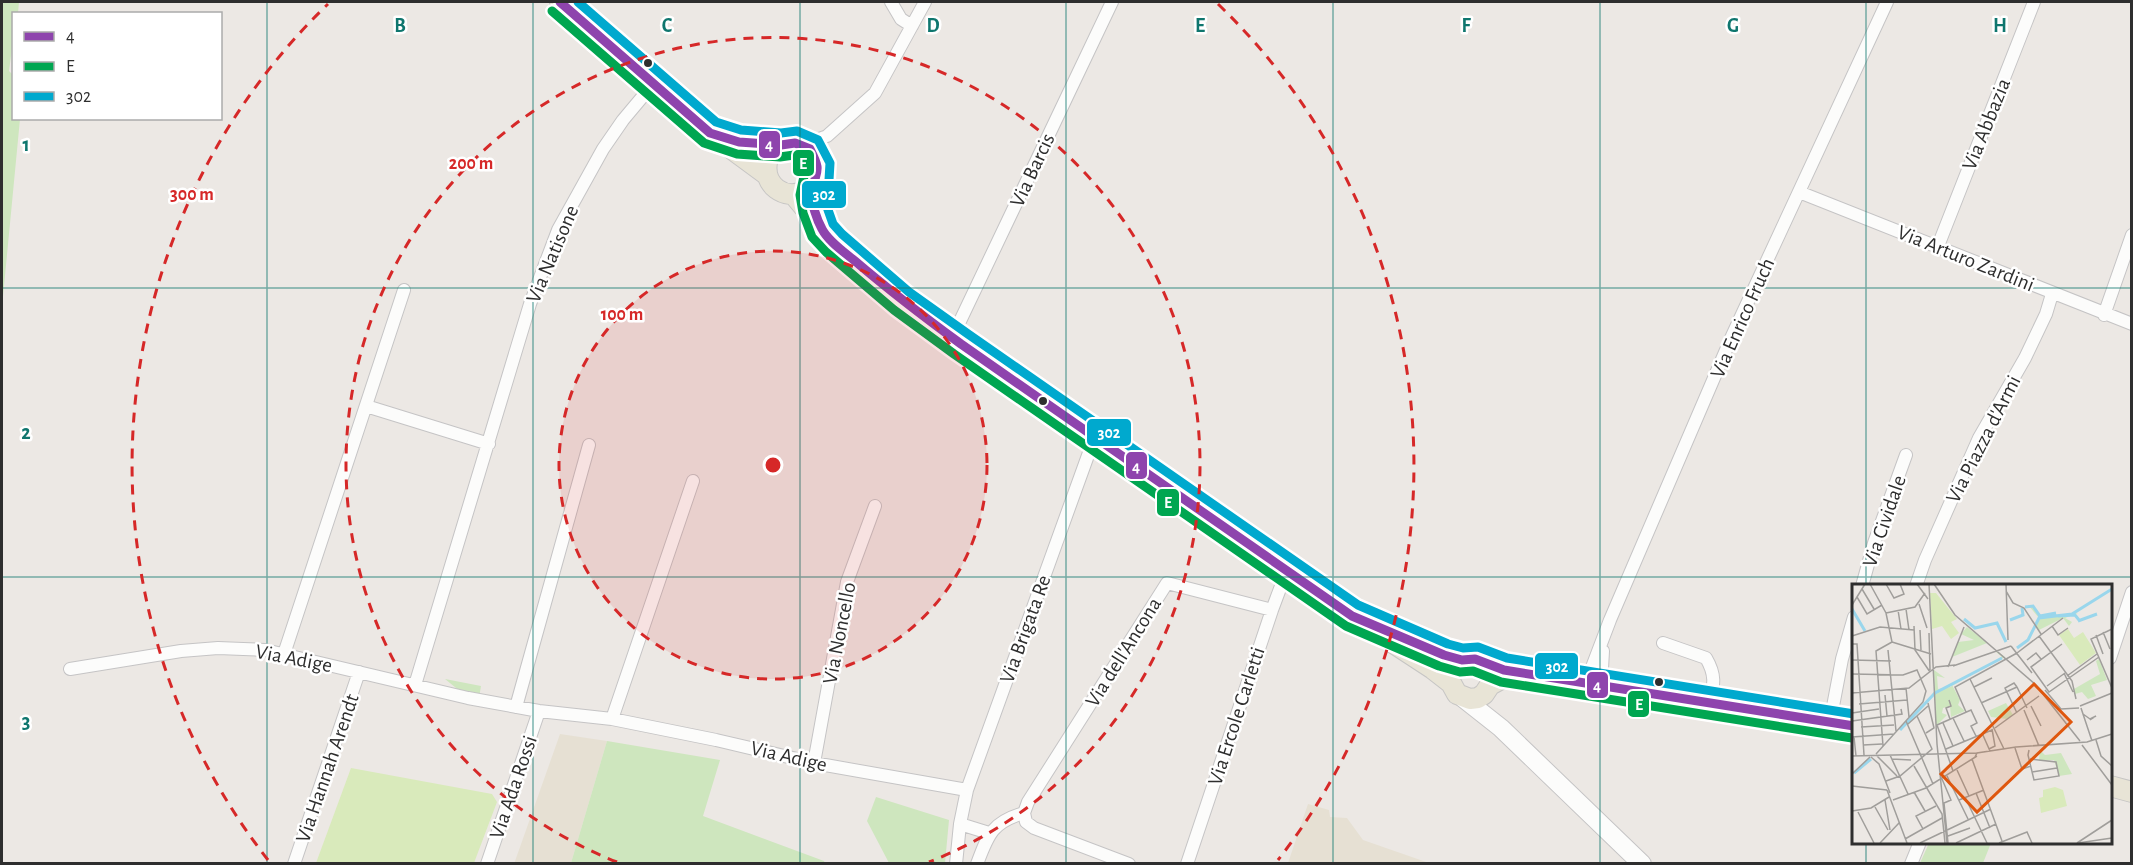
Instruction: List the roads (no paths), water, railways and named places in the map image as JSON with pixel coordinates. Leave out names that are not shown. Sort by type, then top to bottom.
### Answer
[{"type":"main road","points":[[560,2],[710,133],[767,174],[774,187],[794,195],[802,193],[814,184]]},
{"type":"main road","points":[[710,133],[740,142],[781,145]]},
{"type":"main road","points":[[767,174],[768,160],[775,149],[781,145],[788,143],[810,149],[818,164],[812,194],[822,230]]},
{"type":"main road","points":[[794,195],[834,243],[902,301],[1352,616],[1433,669],[1501,728],[1642,864]]},
{"type":"main road","points":[[1352,616],[1488,667],[1491,676],[1488,704],[1501,728]]},
{"type":"main road","points":[[1457,691],[1452,670],[1472,661],[1538,676],[1852,726]]},
{"type":"main road","points":[[1457,691],[1478,698],[1490,687],[1507,677],[1538,676]]},
{"type":"main road","points":[[2112,779],[2132,783]]},
{"type":"main road","points":[[2112,787],[2132,792]]},
{"type":"street","points":[[891,2],[902,20],[912,26]]},
{"type":"street","points":[[802,145],[827,136],[876,93],[925,2]]},
{"type":"street","name":"Via Barcis","points":[[952,338],[1112,2]]},
{"type":"street","name":"Via Enrico Fruch","points":[[1593,684],[1610,620],[1732,336],[1887,2]]},
{"type":"street","name":"Via Abbazia","points":[[1938,246],[2034,2]]},
{"type":"street","name":"Via Natisone","points":[[415,685],[530,304],[558,230],[603,149],[623,120],[654,83]]},
{"type":"street","points":[[818,164],[827,136]]},
{"type":"street","name":"Via Arturo Zardini","points":[[1800,192],[2104,315],[2132,324]]},
{"type":"street","points":[[2104,315],[2132,235]]},
{"type":"street","points":[[284,654],[404,290]]},
{"type":"street","name":"Via Piazza d'Armi","points":[[1917,584],[1979,438],[2025,358],[2046,314],[2052,294]]},
{"type":"street","points":[[366,406],[489,444]]},
{"type":"street","name":"Via Brigata Re","points":[[956,864],[960,824],[967,790],[1095,436]]},
{"type":"street","points":[[516,707],[590,445]]},
{"type":"street","name":"Via Cividale","points":[[1863,584],[1874,543],[1906,455]]},
{"type":"street","points":[[612,719],[693,482]]},
{"type":"street","name":"Via Noncello","points":[[814,763],[847,582],[875,506]]},
{"type":"street","name":"Via Ercole Carletti","points":[[1187,864],[1287,570]]},
{"type":"street","name":"Via dell'Ancona","points":[[1024,813],[1167,583],[1272,610]]},
{"type":"street","points":[[2112,651],[2132,592]]},
{"type":"street","points":[[1830,722],[1842,659],[1852,624]]},
{"type":"street","points":[[1663,643],[1706,658],[1711,667],[1714,682],[1710,702]]},
{"type":"street","name":"Via Adige","points":[[70,669],[181,651],[218,648],[265,650],[516,707],[612,719],[814,763],[967,790]]},
{"type":"street","name":"Via Hannah Arendt","points":[[294,864],[359,672]]},
{"type":"street","name":"Via Ada Rossi","points":[[487,864],[539,711]]},
{"type":"street","points":[[977,864],[989,833],[1010,817],[1024,813],[1026,822],[1034,828],[1129,864]]},
{"type":"street","points":[[960,824],[989,833]]},
{"type":"street","points":[[1911,864],[1920,844]]}]
